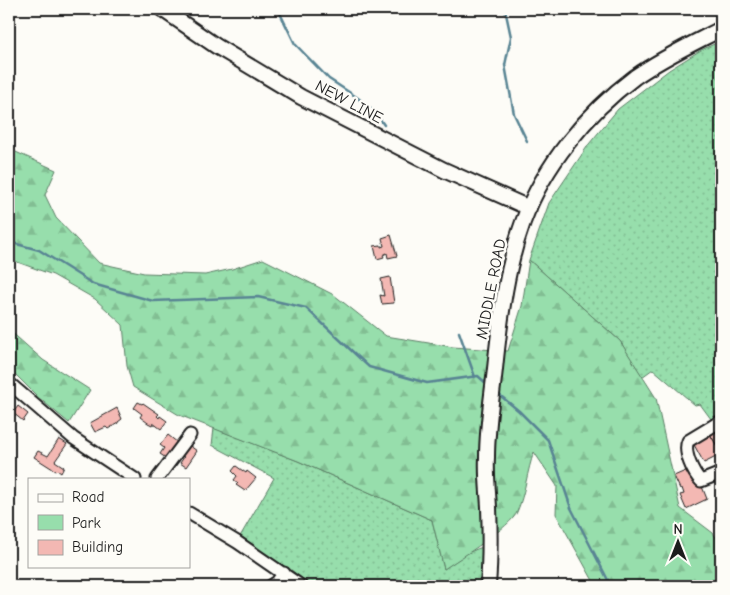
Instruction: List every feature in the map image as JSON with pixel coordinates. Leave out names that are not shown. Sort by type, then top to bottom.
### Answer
[{"type":"main road","name":"NEW LINE","points":[[162,9],[216,46],[301,97],[444,170],[530,208]]},
{"type":"main road","name":"MIDDLE ROAD","points":[[488,586],[490,557],[487,460],[490,404],[508,273],[519,235],[530,208],[543,180],[562,152],[588,120],[610,98],[636,77],[663,60],[721,29]]},
{"type":"street","points":[[9,383],[73,438],[133,478]]},
{"type":"street","points":[[721,421],[688,441],[686,446],[686,452],[695,473],[701,481],[721,473]]},
{"type":"street","points":[[158,478],[190,435]]},
{"type":"street","points":[[190,514],[237,542],[301,586]]},
{"type":"street","points":[[271,586],[284,573]]},
{"type":"green space","points":[[721,41],[721,413],[711,419],[700,404],[695,405],[653,369],[642,377],[620,341],[529,260],[549,203],[589,144],[618,109],[669,70],[701,50]]},
{"type":"green space","points":[[9,149],[56,170],[45,195],[56,218],[99,263],[144,273],[205,275],[263,259],[334,295],[386,336],[453,347],[508,351],[522,306],[529,260],[620,341],[656,398],[680,508],[713,533],[721,545],[721,586],[596,586],[556,514],[557,486],[534,452],[520,505],[513,518],[484,542],[444,569],[432,520],[298,461],[179,415],[133,387],[127,366],[123,325],[95,299],[53,275],[9,259]]},
{"type":"green space","points":[[9,330],[43,360],[90,390],[69,423],[39,398],[9,368]]},
{"type":"green space","points":[[214,428],[298,461],[432,520],[444,569],[467,553],[483,547],[481,586],[312,586],[290,569],[238,540],[274,478],[212,445]]},
{"type":"building","points":[[391,235],[397,256],[388,258],[387,253],[383,255],[384,257],[377,259],[374,246],[384,246],[382,238]]},
{"type":"building","points":[[390,277],[394,303],[382,304],[380,295],[384,296],[381,279]]},
{"type":"building","points":[[138,402],[143,403],[159,414],[157,416],[159,418],[160,416],[167,421],[161,429],[140,417],[142,414],[134,408]]},
{"type":"building","points":[[18,406],[28,414],[23,421],[13,413]]},
{"type":"building","points":[[117,408],[122,419],[108,429],[106,427],[95,432],[90,423]]},
{"type":"building","points":[[719,430],[721,444],[717,446],[710,434]]},
{"type":"building","points":[[710,434],[717,446],[721,444],[721,458],[720,455],[704,463],[693,443]]},
{"type":"building","points":[[168,435],[178,443],[166,458],[160,454],[164,448],[160,445]]},
{"type":"building","points":[[59,439],[67,444],[55,461],[64,467],[61,473],[34,457],[38,451],[48,456]]},
{"type":"building","points":[[186,443],[197,451],[186,467],[180,463],[184,457],[179,454]]},
{"type":"building","points":[[236,466],[256,478],[245,491],[236,485],[238,483],[234,480],[237,476],[232,471]]},
{"type":"building","points":[[690,469],[697,486],[701,484],[707,499],[686,509],[680,495],[684,494],[682,488],[680,489],[674,476]]},
{"type":"waterway","points":[[278,9],[295,44],[329,79],[358,98],[377,115],[384,125]]},
{"type":"waterway","points":[[505,9],[511,37],[505,65],[514,114],[527,141]]},
{"type":"waterway","points":[[9,242],[39,250],[93,284],[153,301],[258,297],[306,308],[369,367],[427,383],[478,376],[488,385]]},
{"type":"waterway","points":[[459,332],[475,377]]},
{"type":"waterway","points":[[496,392],[519,411],[548,440],[571,508],[611,586]]}]
